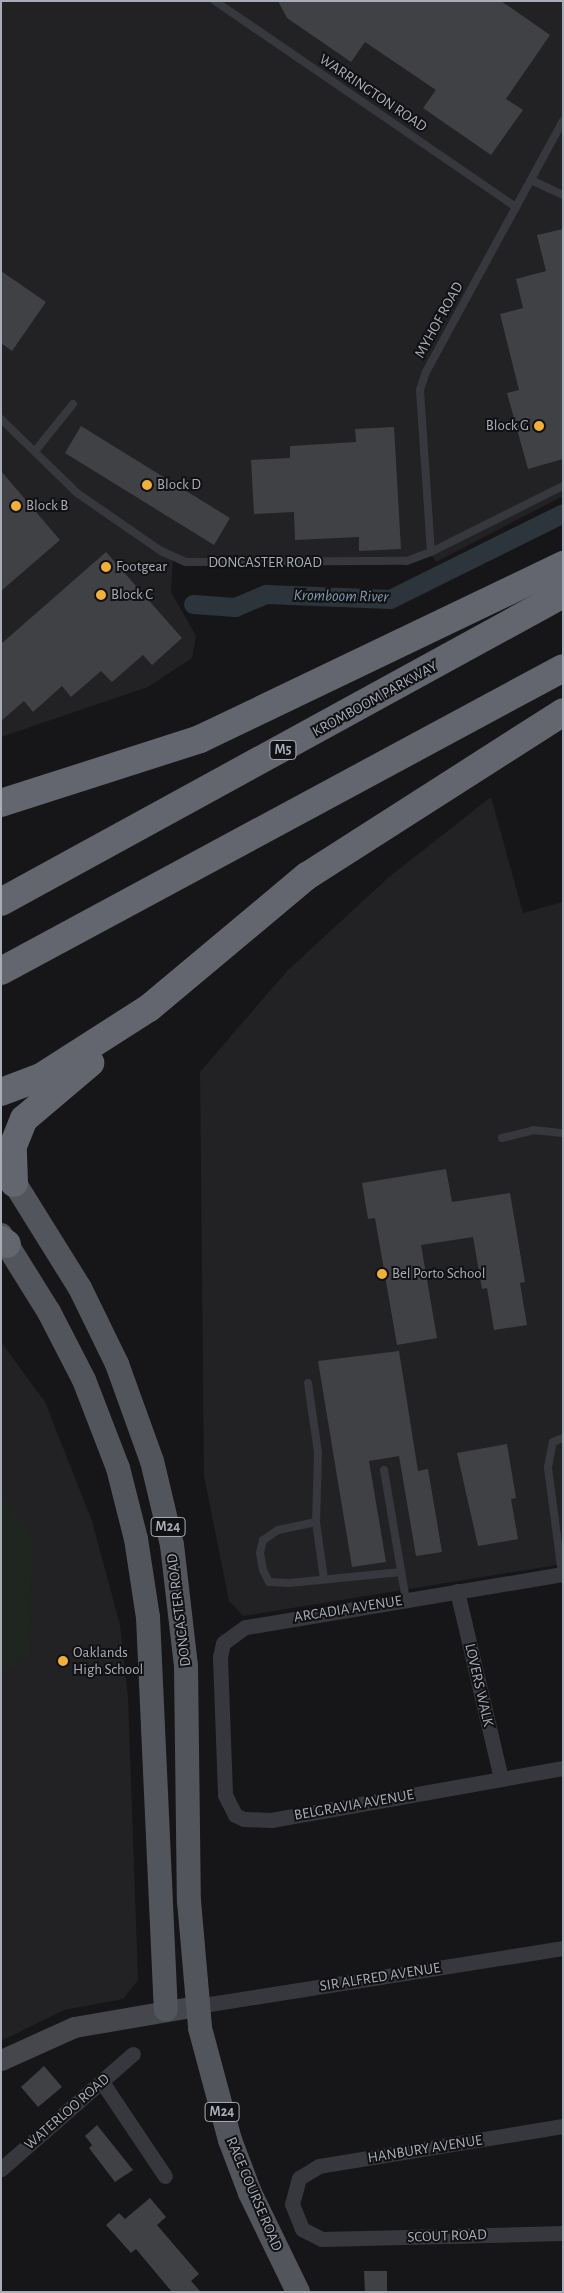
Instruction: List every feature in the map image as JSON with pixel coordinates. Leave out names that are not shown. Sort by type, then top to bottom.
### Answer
[{"type":"highway","points":[[1,803],[200,739],[563,565]]},
{"type":"highway","name":"KROMBOOM PARKWAY","points":[[1,902],[563,594]]},
{"type":"highway","points":[[1,971],[563,668]]},
{"type":"highway","points":[[8,1173],[13,1146],[24,1119],[150,1008],[307,876],[563,712]]},
{"type":"highway","points":[[1,1092],[41,1077],[150,1008]]},
{"type":"main road","name":"DONCASTER ROAD","points":[[8,1173],[80,1288],[117,1364],[152,1461],[166,1519],[186,1666],[189,1901],[197,2006]]},
{"type":"main road","name":"DONCASTER ROAD","points":[[3,1240],[49,1312],[84,1380],[118,1468],[136,1539],[148,1617],[166,2010]]},
{"type":"main road","name":"RACE COURSE ROAD","points":[[197,2006],[206,2052],[230,2140],[250,2193],[298,2292]]},
{"type":"street","name":"ARCADIA AVENUE","points":[[223,1728],[221,1649],[236,1631],[562,1574]]},
{"type":"street","name":"LOVERS WALK","points":[[457,1591],[501,1778]]},
{"type":"street","name":"BELGRAVIA AVENUE","points":[[223,1728],[226,1802],[235,1815],[253,1821],[563,1768]]},
{"type":"street","name":"SIR ALFRED AVENUE","points":[[197,2006],[563,1948]]},
{"type":"street","points":[[1,2060],[74,2027],[197,2006]]},
{"type":"street","name":"WATERLOO ROAD","points":[[1,2169],[133,2054]]},
{"type":"street","points":[[102,2082],[165,2176]]},
{"type":"street","name":"HANBURY AVENUE","points":[[295,2186],[305,2172],[319,2166],[563,2126]]},
{"type":"street","name":"SCOUT ROAD","points":[[295,2186],[292,2204],[297,2222],[307,2234],[330,2240],[563,2233]]},
{"type":"lane","name":"WARRINGTON ROAD","points":[[215,1],[516,207]]},
{"type":"lane","name":"MYHOF ROAD","points":[[431,552],[420,390],[426,372],[563,121]]},
{"type":"lane","points":[[532,180],[563,195]]},
{"type":"lane","points":[[36,450],[73,404]]},
{"type":"lane","name":"DONCASTER ROAD","points":[[1,419],[36,450],[77,493],[153,546],[186,562],[407,561],[431,552],[563,486]]},
{"type":"lane","points":[[502,1138],[534,1130],[563,1132]]},
{"type":"lane","points":[[308,1383],[318,1452],[316,1522],[324,1579]]},
{"type":"lane","points":[[562,1574],[548,1467],[553,1442],[563,1438]]},
{"type":"lane","points":[[384,1470],[406,1600]]},
{"type":"lane","points":[[316,1522],[269,1534],[263,1540],[260,1553],[263,1570],[269,1582],[401,1572]]},
{"type":"shaded area","points":[[1,1],[563,1],[563,496],[436,562],[431,553],[407,561],[244,563],[173,557],[171,592],[196,636],[192,658],[148,687],[1,737]]},
{"type":"shaded area","name":"Bel Porto School","points":[[491,797],[523,913],[563,902],[563,1564],[243,1616],[229,1601],[204,1476],[200,1072],[287,971],[389,877]]},
{"type":"shaded area","name":"Oaklands High School","points":[[1,1342],[45,1402],[92,1521],[120,1625],[128,1698],[138,1980],[123,1999],[64,2010],[1,2041]]},
{"type":"shaded area","points":[[1,1495],[32,1534],[30,1657],[1,1674]]},
{"type":"building","points":[[278,1],[501,1],[550,35],[506,99],[523,110],[491,155],[423,108],[436,90],[365,42],[351,62],[287,18]]},
{"type":"building","points":[[563,229],[563,459],[528,469],[507,393],[519,390],[500,314],[523,308],[516,279],[546,271],[537,235]]},
{"type":"building","points":[[1,271],[46,302],[12,351],[1,343]]},
{"type":"building","name":"Block D","points":[[81,426],[230,518],[214,545],[65,453]]},
{"type":"building","points":[[394,427],[401,549],[359,551],[359,537],[295,540],[294,512],[254,514],[251,460],[290,458],[290,446],[356,442],[355,429]]},
{"type":"building","name":"Block B","points":[[1,471],[60,540],[1,591]]},
{"type":"building","name":"Block C","points":[[106,552],[182,638],[152,665],[143,655],[112,682],[101,671],[71,697],[62,686],[33,712],[24,701],[1,721],[1,644]]},
{"type":"building","points":[[446,1169],[452,1202],[510,1193],[525,1282],[520,1283],[527,1325],[494,1330],[487,1288],[482,1289],[473,1237],[421,1245],[437,1338],[397,1345],[375,1218],[368,1219],[362,1183]]},
{"type":"building","points":[[399,1351],[418,1471],[428,1469],[442,1552],[416,1556],[399,1456],[369,1461],[386,1562],[352,1567],[318,1361]]},
{"type":"building","points":[[507,1444],[516,1498],[511,1499],[518,1539],[478,1546],[457,1453]]},
{"type":"building","points":[[44,2066],[62,2087],[38,2107],[21,2087]]},
{"type":"building","points":[[97,2125],[133,2170],[115,2182],[89,2148],[92,2145],[85,2136]]},
{"type":"building","points":[[150,2198],[166,2217],[157,2225],[199,2274],[191,2281],[201,2292],[172,2292],[136,2249],[131,2253],[106,2225],[119,2213],[125,2219]]},
{"type":"building","points":[[364,2271],[387,2271],[387,2292],[365,2292]]},
{"type":"waterway","name":"Kromboom River","points":[[193,604],[235,607],[266,594],[390,599],[563,513]]},
{"type":"place","name":"Block G","points":[[539,426]]},
{"type":"place","name":"Block D","points":[[147,485]]},
{"type":"place","name":"Block B","points":[[16,506]]},
{"type":"place","name":"Footgear","points":[[106,567]]},
{"type":"place","name":"Block C","points":[[101,595]]},
{"type":"place","name":"Bel Porto School","points":[[382,1274]]},
{"type":"place","name":"Oaklands High School","points":[[63,1661]]}]
